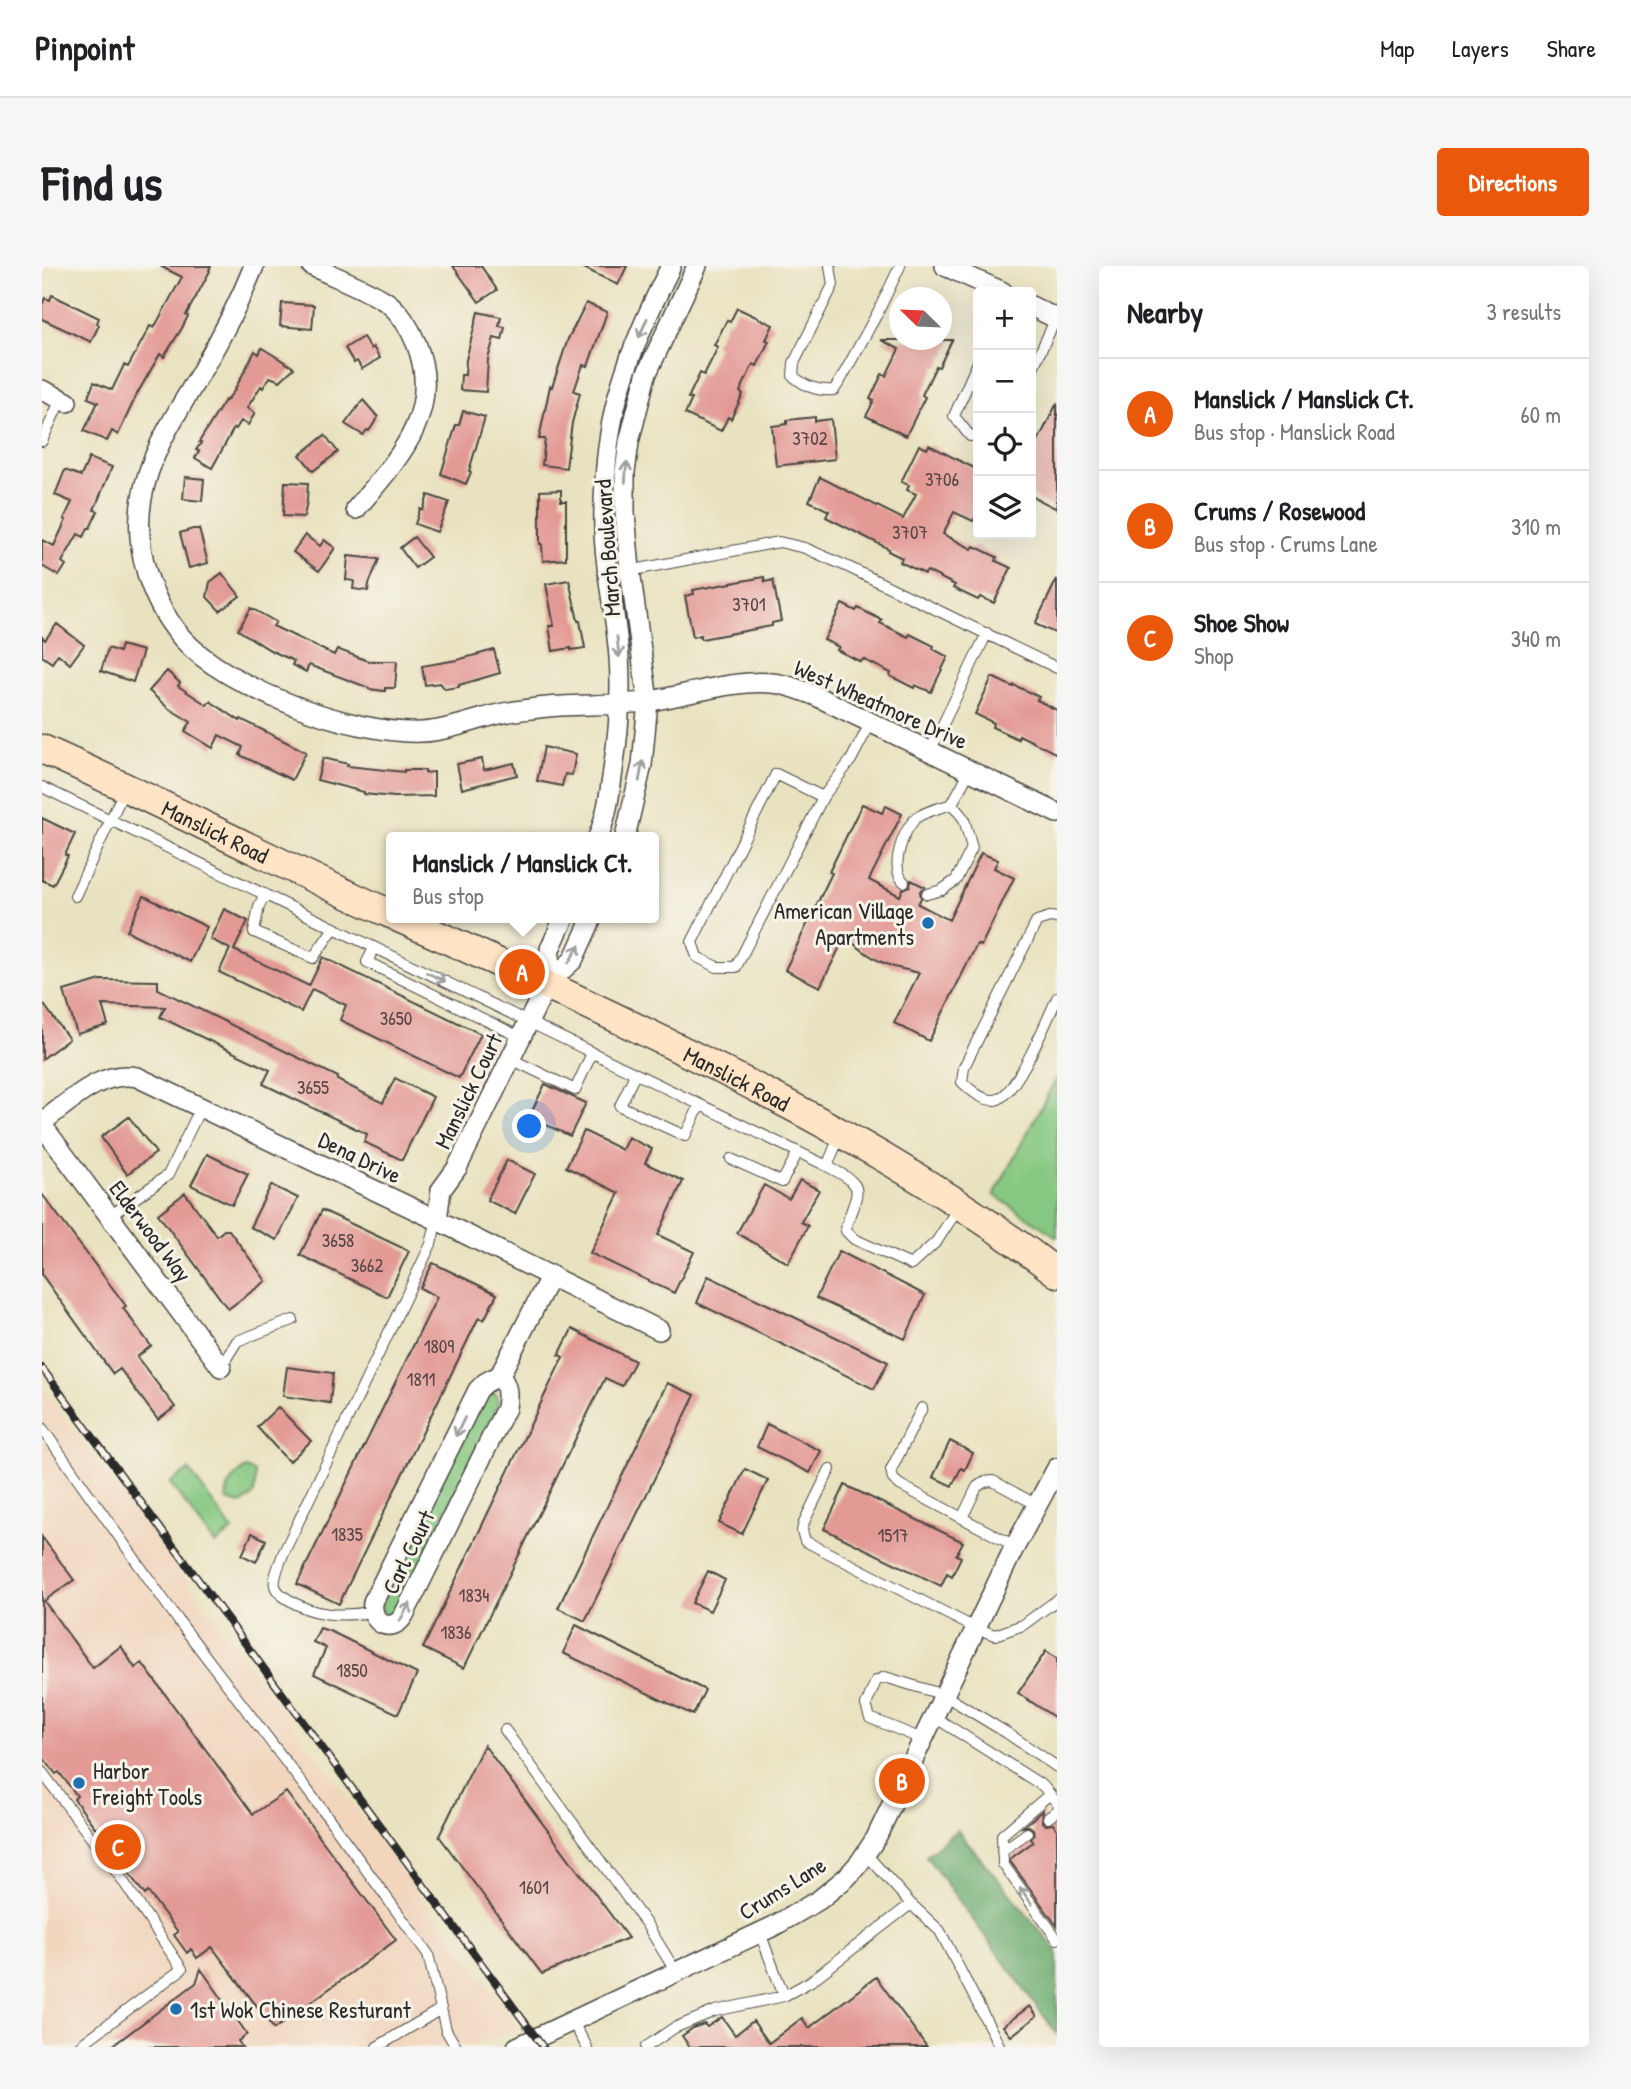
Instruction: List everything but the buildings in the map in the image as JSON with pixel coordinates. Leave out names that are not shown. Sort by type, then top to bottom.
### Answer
[{"type":"main road","name":"Manslick Road","points":[[42,750],[126,787],[386,912]]},
{"type":"main road","name":"Manslick Road","points":[[410,923],[547,984],[779,1099],[882,1155],[1054,1265]]},
{"type":"street","name":"West Wheatmore Drive","points":[[254,266],[243,294],[211,356],[157,449],[144,487],[139,527],[142,556],[161,608],[174,629],[191,648],[212,665],[237,681],[291,705],[377,729],[424,732],[498,714],[541,708],[635,703],[744,683],[771,682],[814,695],[1057,813]]},
{"type":"street","points":[[312,266],[386,302],[401,316],[420,353],[424,375],[424,399],[419,421],[411,438],[356,509]]},
{"type":"street","points":[[599,832],[610,792],[620,723],[635,703],[618,647],[604,532],[604,493],[612,424],[622,379],[671,266]]},
{"type":"street","name":"March Boulevard","points":[[626,832],[642,765],[635,703],[625,472],[629,442],[646,376],[697,266]]},
{"type":"street","points":[[945,266],[992,287]]},
{"type":"street","points":[[1036,309],[1056,319]]},
{"type":"street","points":[[42,390],[64,401]]},
{"type":"street","points":[[547,984],[550,949],[563,923]]},
{"type":"street","points":[[547,984],[573,960],[590,923]]},
{"type":"street","name":"Manslick Court","points":[[437,1220],[442,1190],[457,1168],[547,984]]},
{"type":"street","name":"Dena Drive","points":[[42,1123],[107,1079],[119,1076],[137,1077],[551,1275],[659,1330]]},
{"type":"street","name":"Elderwood Way","points":[[42,1123],[221,1367]]},
{"type":"street","name":"Carl Court","points":[[500,1375],[508,1394],[506,1408],[401,1621],[394,1625],[382,1623],[376,1620],[372,1612],[373,1602],[478,1390],[500,1375],[551,1275]]},
{"type":"street","name":"Crums Lane","points":[[517,2047],[760,1933],[819,1900],[847,1877],[876,1838],[1015,1546],[1057,1468]]},
{"type":"lane","points":[[830,266],[833,285],[794,363],[793,376],[812,389],[822,391],[834,390],[878,312],[900,266]]},
{"type":"lane","points":[[1036,361],[1056,319]]},
{"type":"lane","points":[[973,373],[954,416],[970,436],[973,436]]},
{"type":"lane","points":[[42,441],[64,401]]},
{"type":"lane","points":[[608,575],[779,542],[827,557],[1057,668]]},
{"type":"lane","points":[[930,751],[987,633]]},
{"type":"lane","points":[[822,797],[776,774],[692,942],[697,957],[717,967],[736,967],[822,797],[851,760],[872,723]]},
{"type":"lane","points":[[904,881],[900,877],[897,861],[903,840],[916,817],[952,804],[970,770]]},
{"type":"lane","points":[[42,786],[506,1010],[525,1030]]},
{"type":"lane","points":[[75,896],[126,787]]},
{"type":"lane","points":[[927,894],[942,890],[956,880],[972,848],[964,819],[952,804]]},
{"type":"lane","points":[[265,894],[259,906],[254,932],[313,958],[334,928]]},
{"type":"lane","points":[[1057,918],[1037,921],[964,1067],[962,1082],[976,1094],[993,1101],[1004,1097],[1016,1084],[1057,998]]},
{"type":"lane","points":[[374,948],[367,962],[525,1030],[592,1053],[798,1152],[853,1182],[858,1190],[857,1198],[846,1221],[846,1231],[854,1239],[911,1265],[937,1241],[960,1205]]},
{"type":"lane","points":[[511,1059],[575,1090],[592,1053]]},
{"type":"lane","points":[[635,1074],[620,1106],[685,1136],[700,1105]]},
{"type":"lane","points":[[110,1216],[168,1175],[201,1107]]},
{"type":"lane","points":[[827,1167],[841,1132]]},
{"type":"lane","points":[[731,1159],[782,1182],[798,1152]]},
{"type":"lane","points":[[372,1612],[318,1614],[295,1605],[281,1595],[276,1589],[275,1579],[283,1554],[432,1244],[437,1220]]},
{"type":"lane","points":[[221,1367],[237,1341],[293,1320]]},
{"type":"lane","points":[[922,1408],[891,1470],[893,1479],[1015,1546]]},
{"type":"lane","points":[[42,1428],[178,1620],[428,1954],[446,2030],[456,2047]]},
{"type":"lane","points":[[830,1469],[804,1522],[802,1531],[805,1541],[975,1628],[995,1635],[1023,1625],[1057,1600]]},
{"type":"lane","points":[[962,1518],[978,1487],[984,1482],[993,1481],[1037,1505]]},
{"type":"lane","points":[[922,1739],[870,1718],[866,1705],[876,1681],[885,1677],[944,1695],[1057,1767]]},
{"type":"lane","points":[[933,1716],[1043,1786],[1054,1799],[1002,1835],[1002,1852],[1003,1864],[1057,1939]]},
{"type":"lane","points":[[505,1730],[647,1925],[676,1972]]},
{"type":"lane","points":[[42,1772],[121,1878],[182,1969],[78,2047]]},
{"type":"lane","points":[[1002,1852],[1027,1833]]},
{"type":"lane","points":[[866,1854],[911,1904],[940,1931],[1000,2047]]},
{"type":"lane","points":[[646,2047],[674,2028],[715,2011],[785,1996],[811,1981],[911,1904]]},
{"type":"lane","points":[[760,1933],[785,1996]]},
{"type":"lane","points":[[377,2047],[441,2009]]},
{"type":"lane","points":[[572,2021],[587,2047]]},
{"type":"shaded area","points":[[42,1387],[518,2027],[473,2047],[42,2047]]},
{"type":"green space","points":[[1057,1077],[1057,1237],[994,1195]]},
{"type":"green space","points":[[490,1392],[497,1395],[498,1405],[396,1614],[388,1616],[383,1613],[381,1604],[481,1398]]},
{"type":"green space","points":[[247,1468],[255,1473],[253,1495],[240,1504],[227,1500],[231,1481]]},
{"type":"green space","points":[[189,1470],[233,1531],[215,1544],[170,1483]]},
{"type":"green space","points":[[957,1830],[1057,1951],[1057,2034],[926,1856]]},
{"type":"railway","points":[[42,1368],[543,2047]]},
{"type":"place","name":"American Village Apartments","points":[[928,923]]},
{"type":"place","name":"Manslick / Manslick Ct.","points":[[522,972]]},
{"type":"place","name":"Crums / Rosewood","points":[[902,1781]]},
{"type":"place","name":"Harbor Freight Tools","points":[[79,1783]]},
{"type":"place","name":"Shoe Show","points":[[118,1847]]},
{"type":"place","name":"1st Wok Chinese Resturant","points":[[176,2009]]}]
